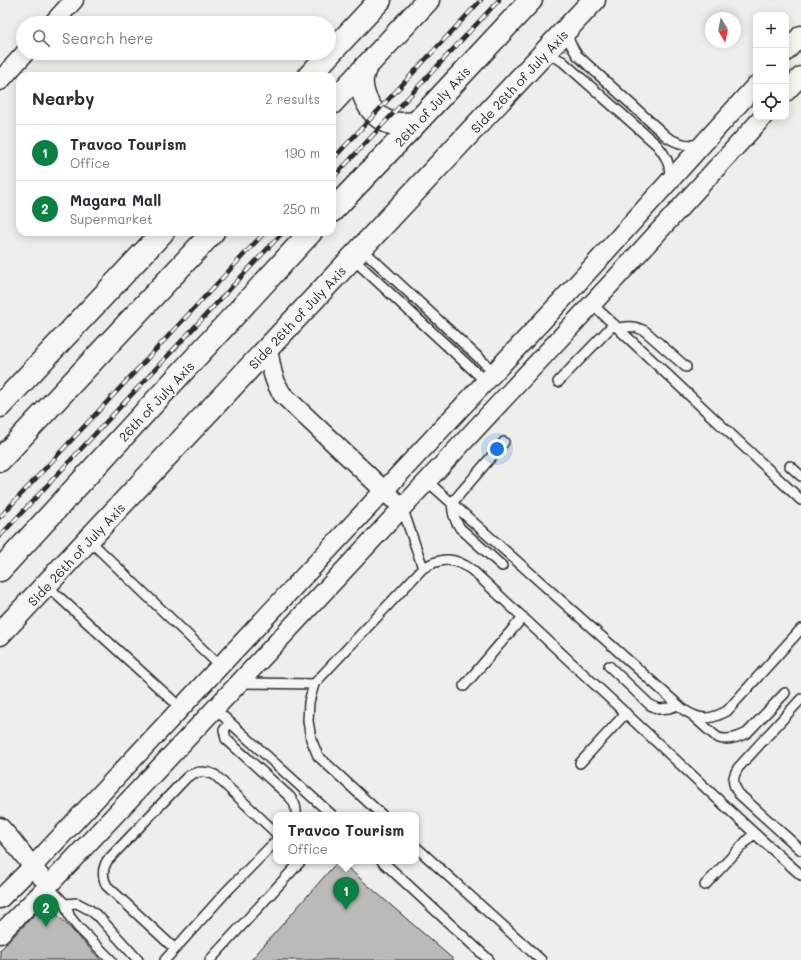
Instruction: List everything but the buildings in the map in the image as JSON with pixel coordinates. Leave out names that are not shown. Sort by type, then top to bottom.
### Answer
[{"type":"main road","points":[[336,47],[380,0]]},
{"type":"main road","points":[[336,99],[428,0]]},
{"type":"main road","name":"26th of July Axis","points":[[336,207],[531,0]]},
{"type":"main road","name":"Side 26th of July Axis","points":[[0,634],[594,0]]},
{"type":"main road","points":[[313,72],[324,60]]},
{"type":"main road","points":[[366,66],[362,79],[363,93],[368,105],[378,115],[389,122],[403,124],[416,123]]},
{"type":"main road","points":[[0,406],[159,236]]},
{"type":"main road","points":[[0,460],[210,236]]},
{"type":"main road","name":"26th of July Axis","points":[[0,570],[295,240]]},
{"type":"street","points":[[59,16],[74,0]]},
{"type":"street","points":[[789,49],[801,35]]},
{"type":"street","points":[[0,81],[20,60]]},
{"type":"street","points":[[0,899],[33,866],[575,286],[753,88]]},
{"type":"street","points":[[0,934],[48,886],[198,724],[239,683],[617,277],[760,120]]},
{"type":"street","points":[[599,259],[617,277]]},
{"type":"street","points":[[575,286],[592,304]]},
{"type":"street","points":[[268,348],[272,374],[276,385],[282,394],[383,491],[402,507]]},
{"type":"street","points":[[410,463],[427,480]]},
{"type":"street","points":[[220,666],[239,683]]},
{"type":"street","points":[[181,708],[198,724]]},
{"type":"street","points":[[0,827],[48,886]]},
{"type":"lane","points":[[567,29],[570,43],[577,55],[667,137],[681,144],[696,145],[704,143]]},
{"type":"lane","points":[[542,55],[562,61],[657,145],[667,158],[670,165],[670,181]]},
{"type":"lane","points":[[356,253],[490,377]]},
{"type":"lane","points":[[356,253],[490,377]]},
{"type":"lane","points":[[592,304],[801,500]]},
{"type":"lane","points":[[558,382],[616,326],[637,327],[645,331],[686,367]]},
{"type":"lane","points":[[502,566],[460,528],[453,516],[452,503],[504,442]]},
{"type":"lane","points":[[790,466],[801,476]]},
{"type":"lane","points":[[427,480],[678,705],[694,716],[718,738],[728,739],[739,737],[747,733],[785,693]]},
{"type":"lane","points":[[402,507],[423,568]]},
{"type":"lane","points":[[89,540],[220,666]]},
{"type":"lane","points":[[379,812],[318,756],[311,739],[308,721],[309,702],[314,684],[423,568],[442,560],[453,560],[472,570],[801,875]]},
{"type":"lane","points":[[46,585],[181,708]]},
{"type":"lane","points":[[464,686],[523,617]]},
{"type":"lane","points":[[694,716],[705,718],[717,717],[727,711],[801,629]]},
{"type":"lane","points":[[609,666],[650,705],[659,709],[678,705]]},
{"type":"lane","points":[[239,683],[314,684]]},
{"type":"lane","points":[[801,699],[738,768],[734,774],[734,782],[735,789],[739,794],[801,850]]},
{"type":"lane","points":[[214,708],[329,812]]},
{"type":"lane","points":[[580,763],[626,713]]},
{"type":"lane","points":[[230,723],[224,730],[226,739],[290,797],[294,802],[296,812]]},
{"type":"lane","points":[[175,949],[107,886],[104,881],[103,871],[107,861],[187,777],[199,772],[206,772],[215,775],[273,830]]},
{"type":"lane","points":[[705,885],[754,833]]},
{"type":"lane","points":[[165,960],[226,892],[273,844]]},
{"type":"lane","points":[[419,850],[541,960]]},
{"type":"lane","points":[[210,960],[298,864]]},
{"type":"lane","points":[[385,864],[489,960]]},
{"type":"lane","points":[[48,886],[65,904],[70,917],[78,927],[110,960]]},
{"type":"lane","points":[[65,904],[77,903],[90,910],[100,918],[138,960]]},
{"type":"railway","points":[[336,156],[481,0]]},
{"type":"railway","points":[[336,175],[499,0]]},
{"type":"railway","points":[[0,517],[261,236]]},
{"type":"railway","points":[[0,536],[279,236]]},
{"type":"place","name":"Travco Tourism","points":[[346,910]]},
{"type":"place","name":"Magara Mall","points":[[46,927]]}]
